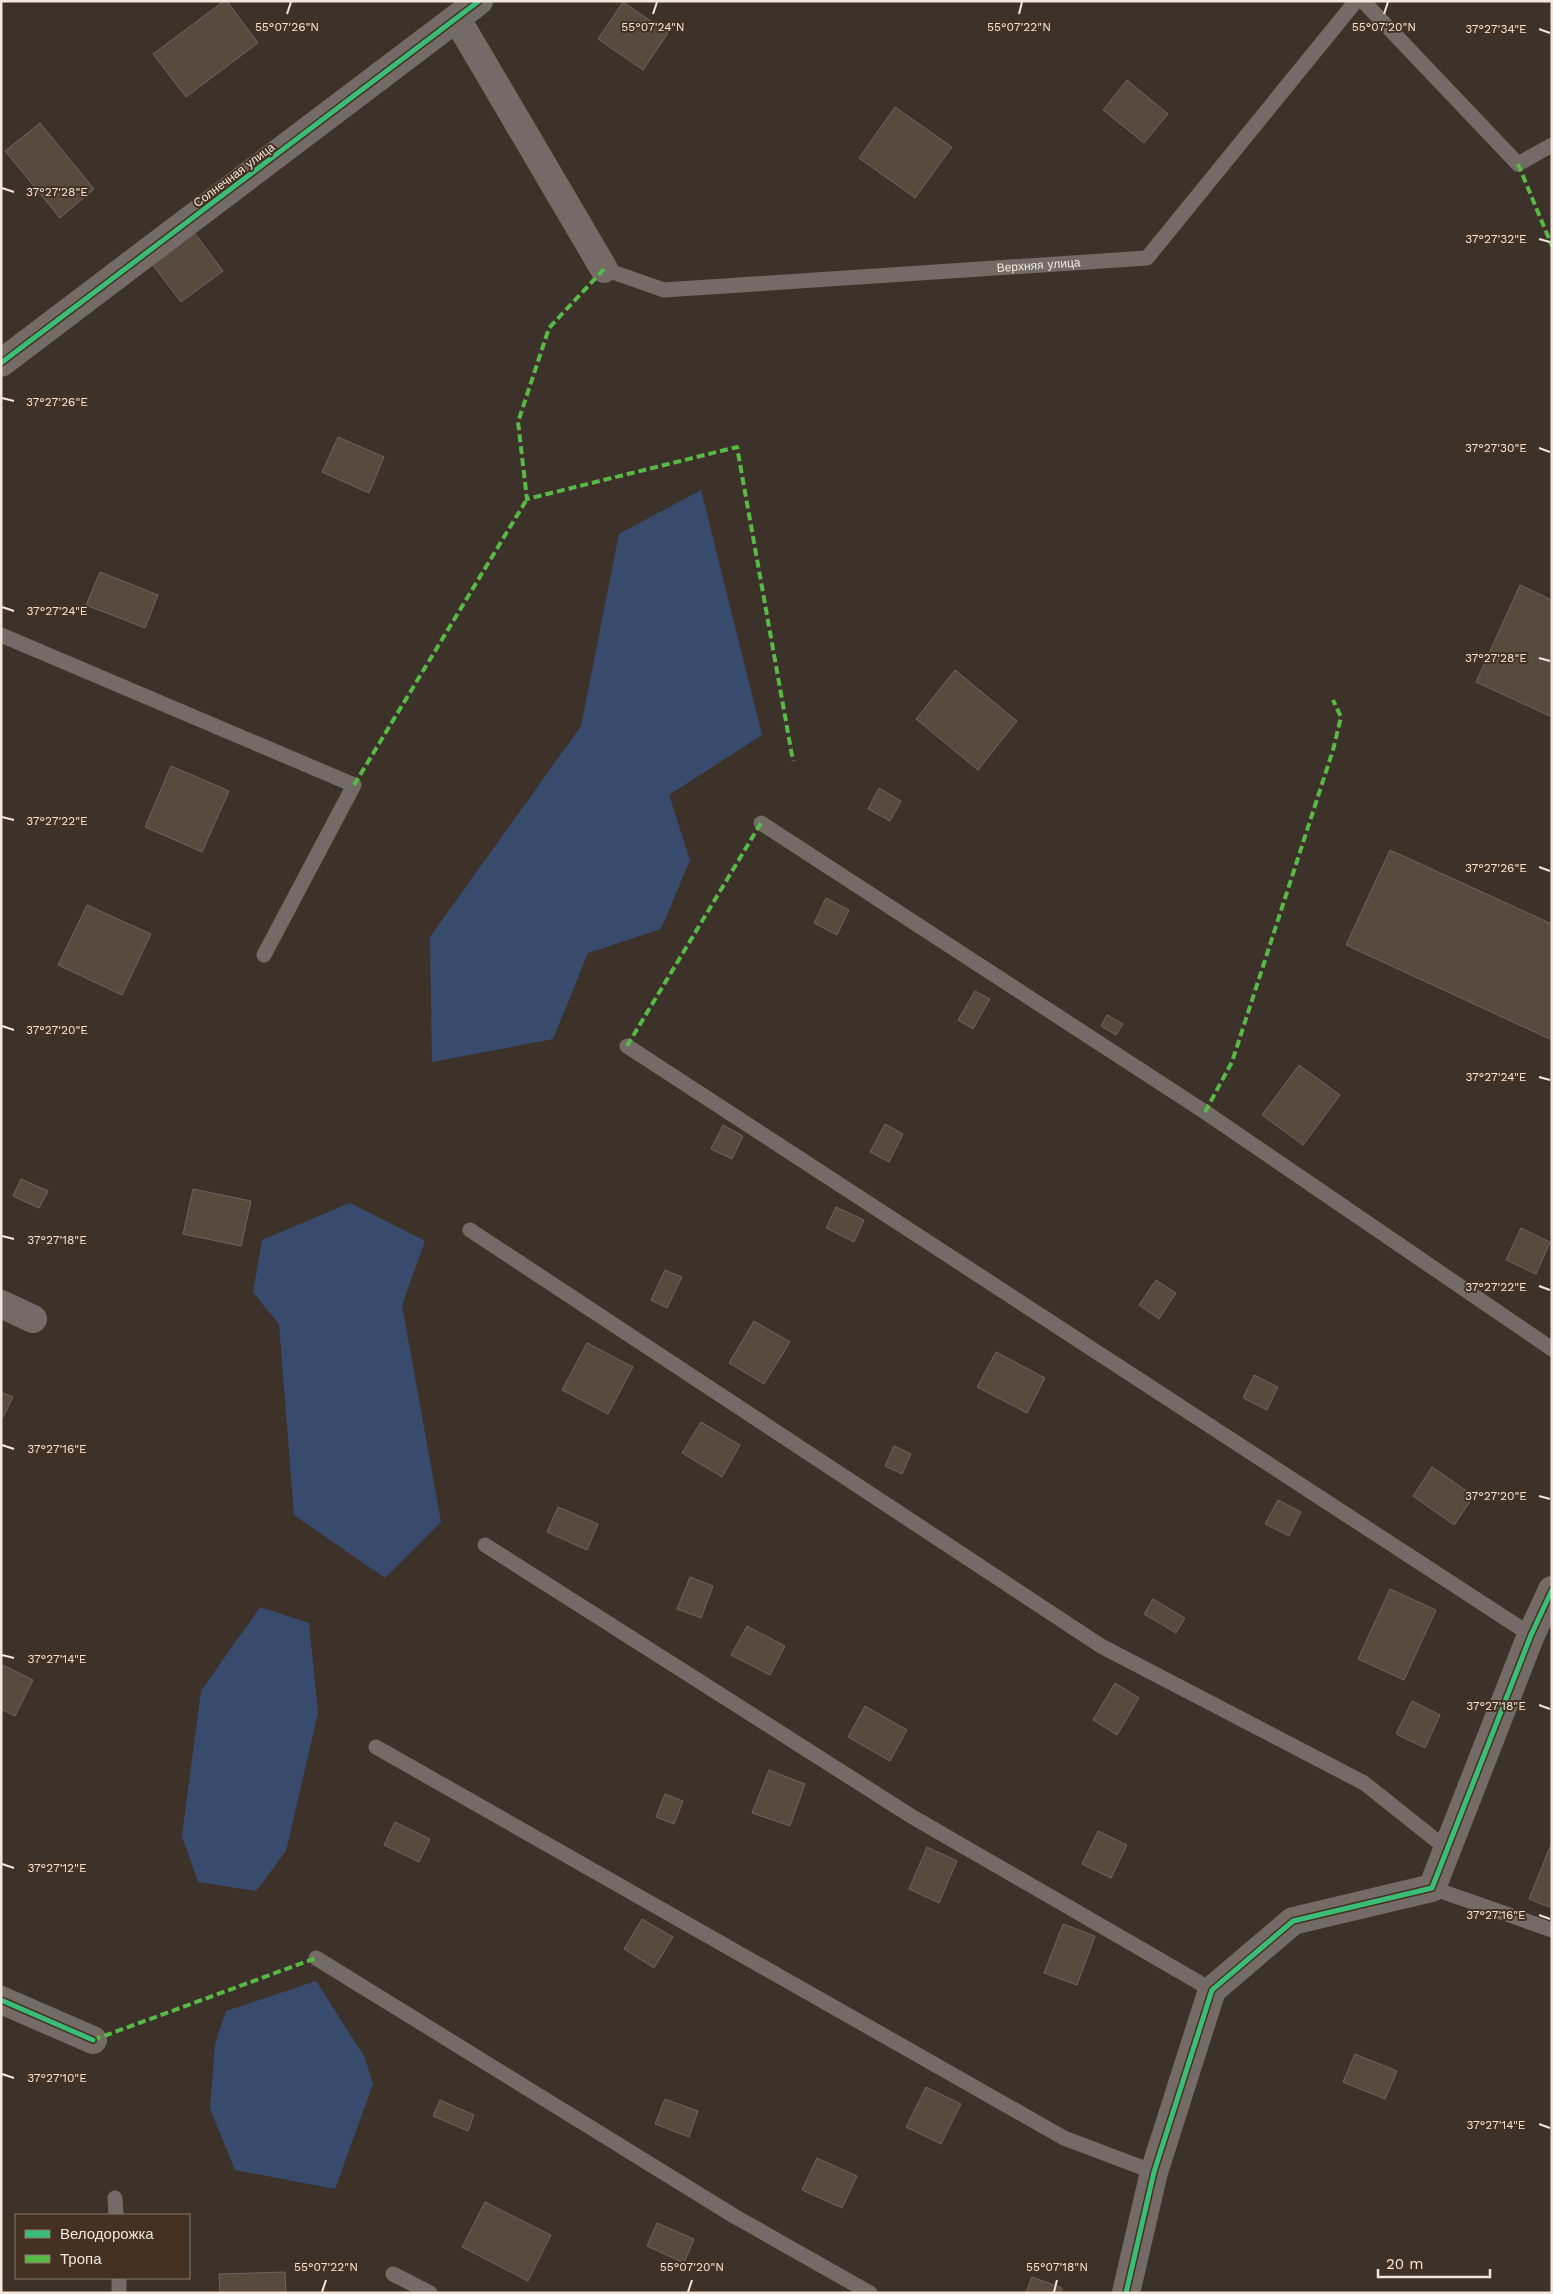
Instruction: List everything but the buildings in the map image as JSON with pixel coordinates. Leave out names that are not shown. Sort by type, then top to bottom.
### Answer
[{"type":"street","name":"Солнечная улица","points":[[1,364],[457,10],[479,1]]},
{"type":"street","points":[[457,10],[604,269]]},
{"type":"street","points":[[1,1304],[33,1319]]},
{"type":"street","points":[[1126,2293],[1154,2172],[1212,1990],[1293,1920],[1432,1888],[1531,1635],[1552,1590]]},
{"type":"street","points":[[1,2000],[93,2040]]},
{"type":"lane","name":"Верхняя улица","points":[[604,269],[664,290],[1147,258],[1356,1]]},
{"type":"lane","points":[[1363,1],[1518,164],[1552,145]]},
{"type":"lane","points":[[1,635],[354,785],[264,955]]},
{"type":"lane","points":[[761,823],[1205,1112],[1552,1348]]},
{"type":"lane","points":[[627,1046],[1531,1635]]},
{"type":"lane","points":[[470,1230],[1101,1646],[1364,1783],[1447,1849]]},
{"type":"lane","points":[[485,1545],[911,1816],[1212,1990]]},
{"type":"lane","points":[[376,1747],[1064,2138],[1154,2172]]},
{"type":"lane","points":[[1432,1888],[1552,1930]]},
{"type":"lane","points":[[316,1958],[734,2216],[870,2293]]},
{"type":"lane","points":[[115,2198],[116,2214]]},
{"type":"lane","points":[[393,2274],[430,2293]]},
{"type":"lane","points":[[118,2279],[119,2293]]},
{"type":"water","points":[[701,490],[762,735],[669,795],[690,860],[661,929],[588,953],[553,1039],[432,1062],[430,937],[581,726],[619,534]]},
{"type":"water","points":[[350,1203],[425,1241],[402,1305],[441,1522],[385,1578],[294,1515],[279,1324],[253,1292],[262,1240]]},
{"type":"water","points":[[260,1607],[309,1623],[318,1713],[286,1851],[256,1891],[198,1882],[182,1836],[201,1691]]},
{"type":"water","points":[[316,1981],[364,2056],[373,2084],[335,2189],[235,2170],[210,2109],[215,2044],[226,2011]]},
{"type":"marked path","points":[[1518,164],[1552,246]]},
{"type":"marked path","points":[[604,269],[549,328],[518,422],[527,499],[737,447],[793,761]]},
{"type":"marked path","points":[[354,785],[527,499]]},
{"type":"marked path","points":[[1205,1112],[1232,1062],[1333,750],[1341,717],[1333,700]]},
{"type":"marked path","points":[[627,1046],[761,823]]},
{"type":"marked path","points":[[93,2040],[316,1958]]},
{"type":"cycle path","points":[[1,363],[479,1]]},
{"type":"cycle path","points":[[1126,2293],[1154,2172],[1212,1990],[1293,1921],[1432,1888],[1531,1635],[1552,1590]]},
{"type":"cycle path","points":[[1,2000],[93,2040]]}]
